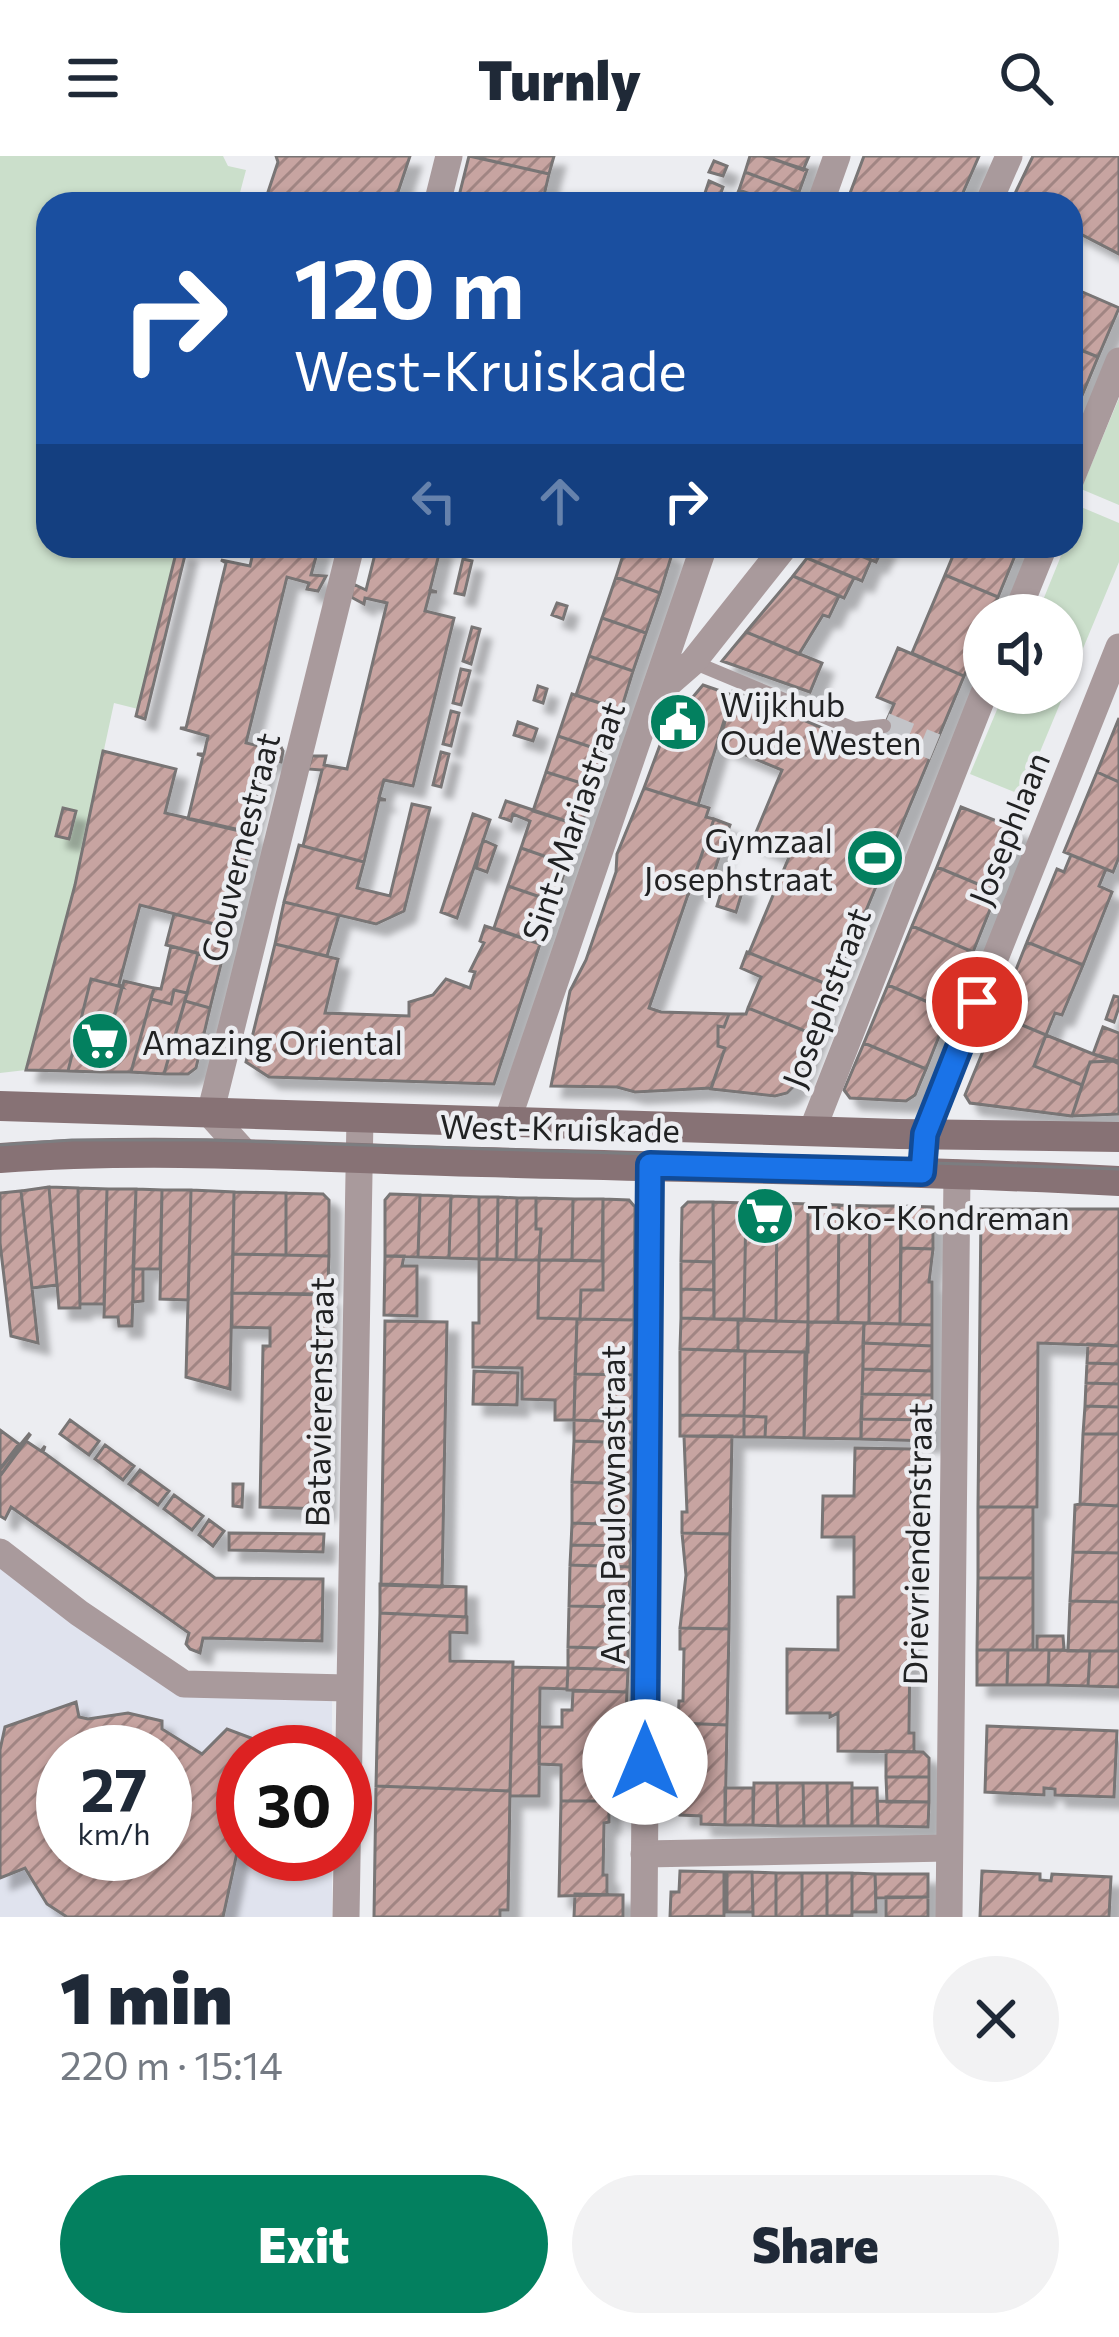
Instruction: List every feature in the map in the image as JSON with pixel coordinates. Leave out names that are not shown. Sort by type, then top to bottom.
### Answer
[{"type":"street","points":[[440,192],[449,156]]},
{"type":"street","points":[[824,192],[837,156]]},
{"type":"street","points":[[993,192],[1009,156]]},
{"type":"street","points":[[1083,450],[1119,361]]},
{"type":"street","name":"Gouvernestraat","points":[[210,1114],[348,558]]},
{"type":"street","name":"Sint-Mariastraat","points":[[508,1119],[700,558]]},
{"type":"street","points":[[652,698],[693,662],[775,558]]},
{"type":"street","points":[[1025,594],[1039,558]]},
{"type":"street","name":"Josephlaan","points":[[922,1172],[925,1134],[1119,647]]},
{"type":"street","name":"Josephstraat","points":[[812,1131],[946,752],[970,714]]},
{"type":"street","name":"West-Kruiskade","points":[[0,1106],[1119,1136]]},
{"type":"street","points":[[210,1114],[245,1154]]},
{"type":"street","name":"Batavierenstraat","points":[[346,1917],[361,1117]]},
{"type":"street","name":"West-Kruiskade","points":[[0,1159],[71,1153],[245,1154],[1119,1181]]},
{"type":"street","name":"Anna Paulownastraat","points":[[644,1917],[650,1165]]},
{"type":"street","name":"Drievriendenstraat","points":[[949,1917],[956,1173]]},
{"type":"street","points":[[0,1552],[184,1684],[347,1688]]},
{"type":"street","points":[[644,1854],[948,1848]]},
{"type":"lane","points":[[693,662],[854,729],[884,726]]},
{"type":"shaded area","points":[[0,1568],[185,1694],[332,1701],[332,1725],[216,1725],[216,1881],[332,1881],[332,1917],[0,1917]]},
{"type":"green space","points":[[0,156],[223,156],[228,166],[246,170],[240,192],[36,192],[36,558],[183,558],[138,709],[114,703],[75,885],[26,1070],[0,1073]]},
{"type":"green space","points":[[1119,398],[1119,505],[1083,490]]},
{"type":"green space","points":[[1083,508],[1119,523],[1119,562],[1083,648],[1083,594],[1046,594],[1060,558],[1083,558]]},
{"type":"green space","points":[[995,714],[1056,714],[1022,795],[970,774]]},
{"type":"building","points":[[276,156],[410,156],[398,192],[268,192]]},
{"type":"building","points":[[469,156],[549,174],[545,192],[460,192]]},
{"type":"building","points":[[470,156],[554,156],[549,174]]},
{"type":"building","points":[[750,156],[807,170],[799,192],[745,172]]},
{"type":"building","points":[[766,156],[809,156],[803,170]]},
{"type":"building","points":[[864,156],[979,156],[963,192],[850,192]]},
{"type":"building","points":[[1033,156],[1119,156],[1119,254],[1083,235],[1083,192],[1016,192]]},
{"type":"building","points":[[714,161],[727,166],[723,176],[709,172]]},
{"type":"building","points":[[745,172],[799,192],[745,192],[739,190]]},
{"type":"building","points":[[709,181],[723,187],[721,192],[705,192]]},
{"type":"building","points":[[1083,292],[1119,308],[1098,357],[1083,351]]},
{"type":"building","points":[[1083,351],[1098,357],[1083,393]]},
{"type":"building","points":[[175,558],[184,558],[145,719],[136,716]]},
{"type":"building","points":[[252,558],[316,558],[311,575],[326,576],[318,591],[287,577],[246,743],[268,748],[270,742],[283,751],[281,762],[267,759],[248,833],[188,819],[203,756],[197,754],[204,754],[208,736],[180,728],[186,728],[226,563],[221,560],[250,566]]},
{"type":"building","points":[[374,558],[438,558],[430,590],[437,592],[430,592],[425,611],[454,618],[413,786],[384,780],[379,798],[386,800],[379,800],[364,862],[303,846],[322,770],[308,769],[312,756],[326,756],[324,765],[347,769],[387,603],[365,598],[364,604],[351,597],[353,584],[366,590]]},
{"type":"building","points":[[622,558],[671,558],[660,593],[616,577]]},
{"type":"building","points":[[807,558],[871,560],[862,581]]},
{"type":"building","points":[[807,558],[854,578],[844,598],[793,576]]},
{"type":"building","points":[[952,558],[1014,558],[999,594],[945,575]]},
{"type":"building","points":[[463,559],[472,561],[464,595],[455,593]]},
{"type":"building","points":[[945,575],[991,594],[963,594],[963,676],[912,653]]},
{"type":"building","points":[[793,576],[839,596],[829,617],[823,615],[799,654],[746,632]]},
{"type":"building","points":[[616,577],[660,593],[646,633],[602,618]]},
{"type":"building","points":[[557,603],[567,606],[563,619],[552,615]]},
{"type":"building","points":[[602,618],[646,633],[633,671],[589,656]]},
{"type":"building","points":[[472,627],[480,629],[471,664],[463,661]]},
{"type":"building","points":[[746,632],[822,663],[810,692],[722,661]]},
{"type":"building","points":[[898,648],[963,676],[834,987],[749,953],[789,857],[752,842],[782,770],[719,744],[733,691],[864,745],[862,751],[872,754],[894,704],[877,697]]},
{"type":"building","points":[[589,656],[633,671],[621,710],[576,695]]},
{"type":"building","points":[[461,669],[470,671],[461,705],[453,703]]},
{"type":"building","points":[[703,685],[732,695],[698,805],[644,788],[666,729]]},
{"type":"building","points":[[538,686],[547,689],[543,703],[534,700]]},
{"type":"building","points":[[572,694],[621,710],[606,752],[558,736]]},
{"type":"building","points":[[451,711],[459,713],[451,746],[443,744]]},
{"type":"building","points":[[1119,718],[1119,782],[1097,772]]},
{"type":"building","points":[[518,722],[537,729],[533,741],[514,735]]},
{"type":"building","points":[[558,736],[606,752],[594,787],[546,772]]},
{"type":"building","points":[[103,751],[176,769],[165,813],[253,833],[230,928],[140,905],[122,987],[91,979],[68,1071],[26,1070],[75,885]]},
{"type":"building","points":[[441,752],[449,754],[441,787],[433,785]]},
{"type":"building","points":[[546,772],[594,787],[581,826],[533,811]]},
{"type":"building","points":[[1097,772],[1119,782],[1119,857],[1113,872],[1064,852]]},
{"type":"building","points":[[644,788],[709,808],[706,817],[714,819],[649,1008],[729,1014],[724,1027],[718,1026],[718,1046],[725,1048],[711,1088],[635,1092],[617,1087],[551,1086],[570,991],[586,960],[616,872],[617,854]]},
{"type":"building","points":[[506,801],[581,826],[567,864],[521,848],[530,821],[513,814],[511,821],[500,817]]},
{"type":"building","points":[[412,804],[430,808],[404,911],[376,924],[284,902],[299,845],[364,862],[357,888],[390,896]]},
{"type":"building","points":[[961,807],[1022,831],[997,892],[937,867]]},
{"type":"building","points":[[63,808],[76,811],[69,839],[56,836]]},
{"type":"building","points":[[473,814],[490,820],[457,918],[441,912]]},
{"type":"building","points":[[714,819],[730,825],[712,878],[700,874],[687,897]]},
{"type":"building","points":[[483,840],[496,846],[487,872],[476,868]]},
{"type":"building","points":[[521,848],[567,864],[555,902],[508,886]]},
{"type":"building","points":[[1071,855],[1106,869],[1099,886],[1112,892],[1083,965],[1027,942],[1057,869],[1064,872]]},
{"type":"building","points":[[937,867],[997,892],[973,952],[912,926]]},
{"type":"building","points":[[725,880],[744,886],[736,912],[717,906]]},
{"type":"building","points":[[508,886],[555,902],[540,944],[494,928]]},
{"type":"building","points":[[284,902],[339,915],[327,956],[275,944]]},
{"type":"building","points":[[174,914],[230,928],[222,960],[166,945]]},
{"type":"building","points":[[485,926],[540,944],[494,1084],[269,1077],[246,1062],[275,944],[338,959],[325,1013],[409,1016],[409,1002],[433,995],[446,979],[470,988],[475,972],[470,971],[484,943],[480,941]]},
{"type":"building","points":[[912,926],[973,952],[949,1011],[888,985]]},
{"type":"building","points":[[1027,942],[1083,965],[1062,1015],[1055,1013],[1046,1035],[998,1015]]},
{"type":"building","points":[[171,946],[198,953],[187,993],[174,990],[171,1004],[151,999],[154,988],[161,989]]},
{"type":"building","points":[[747,952],[834,987],[815,1035],[748,1008],[761,977],[741,968]]},
{"type":"building","points":[[198,953],[222,960],[210,1008],[185,1001]]},
{"type":"building","points":[[91,979],[122,987],[99,1072],[68,1071]]},
{"type":"building","points":[[124,981],[154,988],[131,1072],[99,1072]]},
{"type":"building","points":[[888,985],[949,1011],[926,1069],[864,1043]]},
{"type":"building","points":[[174,990],[187,993],[164,1074],[131,1072],[151,999],[171,1004]]},
{"type":"building","points":[[1114,996],[1119,997],[1119,1007],[1114,1022],[1106,1019]]},
{"type":"building","points":[[185,1001],[210,1008],[196,1068],[188,1074],[164,1074]]},
{"type":"building","points":[[748,1008],[815,1035],[796,1084],[787,1093],[775,1096],[711,1089],[725,1048],[718,1046],[718,1026],[724,1027],[729,1014],[746,1014]]},
{"type":"building","points":[[998,1015],[1046,1035],[1034,1066],[1082,1085],[1072,1116],[970,1103],[965,1095]]},
{"type":"building","points":[[1103,1027],[1119,1033],[1119,1061],[1093,1054]]},
{"type":"building","points":[[1046,1035],[1113,1061],[1090,1062],[1082,1085],[1034,1066]]},
{"type":"building","points":[[864,1043],[926,1069],[915,1095],[906,1101],[850,1098],[844,1090]]},
{"type":"building","points":[[1090,1062],[1119,1064],[1119,1114],[1072,1116]]},
{"type":"building","points":[[49,1187],[57,1285],[32,1288],[21,1191]]},
{"type":"building","points":[[49,1187],[78,1188],[80,1308],[59,1308]]},
{"type":"building","points":[[78,1188],[107,1189],[104,1304],[80,1304]]},
{"type":"building","points":[[107,1189],[136,1189],[132,1326],[119,1326],[118,1317],[104,1317]]},
{"type":"building","points":[[136,1189],[162,1190],[160,1269],[133,1269]]},
{"type":"building","points":[[162,1190],[191,1190],[188,1300],[160,1299]]},
{"type":"building","points":[[191,1190],[234,1192],[230,1389],[186,1377]]},
{"type":"building","points":[[21,1191],[38,1343],[11,1336],[0,1243],[0,1193]]},
{"type":"building","points":[[234,1192],[286,1193],[286,1255],[233,1254]]},
{"type":"building","points":[[286,1193],[323,1194],[329,1200],[329,1256],[286,1255]]},
{"type":"building","points":[[390,1194],[420,1195],[418,1257],[385,1256],[385,1200]]},
{"type":"building","points":[[420,1195],[451,1196],[449,1258],[418,1257]]},
{"type":"building","points":[[451,1196],[479,1197],[479,1259],[449,1258]]},
{"type":"building","points":[[479,1197],[498,1197],[497,1259],[479,1259]]},
{"type":"building","points":[[498,1197],[517,1198],[516,1260],[497,1259]]},
{"type":"building","points":[[517,1198],[536,1198],[539,1260],[516,1260]]},
{"type":"building","points":[[536,1198],[573,1199],[572,1260],[539,1260]]},
{"type":"building","points":[[573,1199],[603,1199],[602,1261],[572,1260]]},
{"type":"building","points":[[603,1199],[629,1200],[635,1207],[634,1320],[580,1319],[581,1290],[603,1290]]},
{"type":"building","points":[[688,1202],[713,1202],[714,1262],[681,1261],[682,1208]]},
{"type":"building","points":[[713,1202],[746,1203],[744,1319],[714,1319]]},
{"type":"building","points":[[746,1203],[777,1203],[776,1321],[744,1319]]},
{"type":"building","points":[[777,1203],[808,1204],[808,1322],[776,1321]]},
{"type":"building","points":[[808,1204],[839,1205],[838,1322],[808,1322]]},
{"type":"building","points":[[839,1205],[870,1206],[869,1323],[838,1322]]},
{"type":"building","points":[[870,1206],[901,1206],[900,1324],[869,1323]]},
{"type":"building","points":[[901,1206],[933,1207],[933,1249],[901,1248]]},
{"type":"building","points":[[981,1209],[1119,1209],[1119,1346],[1038,1343],[1037,1507],[978,1507]]},
{"type":"building","points":[[901,1248],[933,1249],[932,1325],[900,1324]]},
{"type":"building","points":[[233,1254],[329,1256],[328,1283],[321,1294],[232,1293]]},
{"type":"building","points":[[385,1256],[404,1256],[402,1266],[417,1266],[417,1316],[384,1315]]},
{"type":"building","points":[[479,1259],[539,1260],[538,1318],[577,1319],[574,1420],[555,1420],[555,1400],[522,1399],[522,1368],[473,1367]]},
{"type":"building","points":[[539,1260],[603,1261],[603,1290],[581,1290],[580,1319],[538,1318]]},
{"type":"building","points":[[681,1261],[714,1262],[714,1290],[681,1289]]},
{"type":"building","points":[[133,1269],[143,1269],[143,1301],[133,1302]]},
{"type":"building","points":[[681,1289],[714,1290],[714,1319],[681,1318]]},
{"type":"building","points":[[232,1293],[328,1295],[324,1509],[260,1507],[263,1346],[270,1346],[270,1328],[232,1327]]},
{"type":"building","points":[[681,1318],[738,1320],[738,1351],[680,1349]]},
{"type":"building","points":[[577,1319],[634,1320],[633,1375],[575,1374]]},
{"type":"building","points":[[738,1320],[808,1322],[808,1352],[738,1351]]},
{"type":"building","points":[[385,1321],[447,1322],[442,1587],[381,1585]]},
{"type":"building","points":[[808,1322],[864,1323],[861,1439],[804,1438]]},
{"type":"building","points":[[864,1323],[932,1325],[932,1346],[863,1343]]},
{"type":"building","points":[[863,1343],[932,1346],[932,1371],[863,1369]]},
{"type":"building","points":[[1088,1344],[1119,1346],[1119,1364],[1087,1363]]},
{"type":"building","points":[[680,1349],[745,1351],[744,1416],[680,1415]]},
{"type":"building","points":[[745,1351],[805,1352],[804,1438],[765,1437],[766,1417],[744,1416]]},
{"type":"building","points":[[1087,1363],[1119,1364],[1119,1384],[1086,1383]]},
{"type":"building","points":[[863,1369],[932,1371],[932,1395],[862,1394]]},
{"type":"building","points":[[474,1371],[518,1373],[517,1405],[473,1404]]},
{"type":"building","points":[[575,1374],[633,1375],[633,1422],[574,1420]]},
{"type":"building","points":[[1086,1383],[1119,1384],[1119,1407],[1085,1406]]},
{"type":"building","points":[[862,1394],[932,1395],[932,1420],[861,1419]]},
{"type":"building","points":[[1085,1406],[1119,1407],[1119,1434],[1083,1434]]},
{"type":"building","points":[[680,1415],[744,1416],[744,1437],[680,1436]]},
{"type":"building","points":[[744,1416],[766,1417],[765,1437],[744,1437]]},
{"type":"building","points":[[861,1419],[932,1420],[931,1441],[861,1439]]},
{"type":"building","points":[[70,1420],[99,1441],[89,1455],[60,1434]]},
{"type":"building","points":[[574,1420],[633,1422],[632,1443],[574,1441]]},
{"type":"building","points":[[0,1430],[19,1444],[0,1469]]},
{"type":"building","points":[[1083,1434],[1119,1434],[1119,1506],[1080,1504]]},
{"type":"building","points":[[30,1435],[0,1476],[0,1469]]},
{"type":"building","points":[[684,1436],[732,1436],[730,1534],[682,1533],[682,1512],[687,1512]]},
{"type":"building","points":[[26,1441],[41,1451],[45,1446],[43,1452],[215,1578],[323,1579],[322,1641],[203,1638],[200,1653],[190,1649],[186,1644],[189,1633],[11,1507],[5,1519],[0,1516],[0,1476]]},
{"type":"building","points":[[574,1441],[632,1443],[631,1484],[572,1482]]},
{"type":"building","points":[[105,1445],[134,1466],[123,1480],[95,1459]]},
{"type":"building","points":[[855,1448],[912,1449],[909,1733],[914,1733],[914,1752],[838,1751],[838,1713],[830,1717],[830,1713],[787,1713],[787,1649],[838,1650],[838,1597],[854,1597],[854,1537],[822,1537],[823,1496],[854,1496]]},
{"type":"building","points":[[140,1470],[169,1491],[158,1505],[129,1484]]},
{"type":"building","points":[[572,1482],[631,1484],[631,1525],[572,1523]]},
{"type":"building","points":[[233,1484],[243,1484],[242,1507],[233,1506]]},
{"type":"building","points":[[174,1495],[203,1516],[192,1530],[164,1509]]},
{"type":"building","points":[[1075,1505],[1119,1506],[1119,1553],[1073,1552]]},
{"type":"building","points":[[978,1507],[1033,1507],[1033,1578],[978,1578]]},
{"type":"building","points":[[209,1520],[224,1531],[213,1546],[199,1535]]},
{"type":"building","points":[[572,1523],[631,1525],[630,1546],[571,1545]]},
{"type":"building","points":[[229,1533],[324,1534],[323,1552],[229,1550]]},
{"type":"building","points":[[682,1533],[730,1534],[729,1629],[680,1628],[686,1575]]},
{"type":"building","points":[[571,1545],[630,1546],[630,1567],[570,1565]]},
{"type":"building","points":[[1073,1552],[1119,1553],[1119,1602],[1070,1601]]},
{"type":"building","points":[[570,1565],[630,1567],[629,1607],[569,1606]]},
{"type":"building","points":[[978,1578],[1033,1578],[1033,1650],[977,1650]]},
{"type":"building","points":[[380,1584],[466,1587],[466,1617],[380,1613]]},
{"type":"building","points":[[1070,1601],[1119,1602],[1119,1651],[1068,1651]]},
{"type":"building","points":[[569,1606],[629,1607],[628,1649],[568,1647]]},
{"type":"building","points":[[380,1613],[467,1617],[467,1633],[450,1632],[450,1661],[513,1662],[510,1791],[376,1786]]},
{"type":"building","points":[[680,1628],[729,1629],[727,1725],[678,1723],[679,1701],[683,1701]]},
{"type":"building","points":[[1037,1636],[1063,1636],[1064,1650],[1037,1650]]},
{"type":"building","points":[[568,1647],[628,1649],[628,1670],[568,1668]]},
{"type":"building","points":[[977,1650],[1008,1650],[1007,1685],[977,1685]]},
{"type":"building","points":[[1008,1650],[1049,1650],[1048,1685],[1007,1685]]},
{"type":"building","points":[[1049,1650],[1090,1651],[1088,1686],[1048,1685]]},
{"type":"building","points":[[1090,1651],[1119,1651],[1119,1687],[1088,1686]]},
{"type":"building","points":[[513,1667],[568,1668],[567,1689],[540,1688],[539,1796],[510,1796]]},
{"type":"building","points":[[568,1668],[628,1670],[627,1692],[567,1690]]},
{"type":"building","points":[[573,1691],[627,1692],[626,1714],[607,1714],[609,1801],[561,1801],[561,1765],[539,1764],[539,1727],[562,1727],[562,1710],[572,1710]]},
{"type":"building","points":[[76,1702],[79,1717],[88,1719],[128,1713],[162,1721],[162,1725],[36,1725],[36,1881],[192,1881],[192,1748],[202,1754],[216,1740],[216,1881],[231,1881],[223,1917],[67,1917],[47,1904],[25,1868],[0,1878],[0,1750],[5,1727]]},
{"type":"building","points":[[678,1723],[727,1725],[725,1825],[701,1824],[701,1816],[680,1815]]},
{"type":"building","points":[[987,1726],[1117,1731],[1114,1797],[1055,1795],[1055,1789],[1044,1788],[1044,1795],[985,1792]]},
{"type":"building","points":[[886,1751],[923,1752],[929,1758],[929,1777],[886,1777]]},
{"type":"building","points":[[886,1777],[929,1777],[929,1802],[887,1802]]},
{"type":"building","points":[[754,1783],[777,1783],[778,1826],[753,1825]]},
{"type":"building","points":[[777,1783],[803,1783],[804,1826],[778,1826]]},
{"type":"building","points":[[803,1783],[827,1783],[828,1826],[804,1826]]},
{"type":"building","points":[[827,1783],[852,1783],[852,1826],[828,1826]]},
{"type":"building","points":[[376,1786],[510,1791],[508,1910],[500,1910],[500,1917],[374,1917]]},
{"type":"building","points":[[725,1788],[753,1788],[753,1825],[725,1825]]},
{"type":"building","points":[[852,1788],[877,1788],[878,1826],[852,1826]]},
{"type":"building","points":[[561,1801],[609,1801],[609,1822],[604,1823],[607,1895],[559,1896]]},
{"type":"building","points":[[877,1801],[929,1802],[928,1827],[878,1826]]},
{"type":"building","points":[[680,1871],[724,1872],[724,1916],[670,1917],[671,1892],[679,1892]]},
{"type":"building","points":[[982,1871],[1040,1874],[1040,1880],[1051,1881],[1052,1874],[1111,1877],[1109,1917],[980,1917]]},
{"type":"building","points":[[727,1872],[752,1872],[753,1912],[727,1912]]},
{"type":"building","points":[[752,1872],[776,1873],[776,1917],[753,1917]]},
{"type":"building","points":[[776,1873],[802,1873],[802,1917],[776,1917]]},
{"type":"building","points":[[802,1873],[827,1873],[827,1916],[802,1917]]},
{"type":"building","points":[[827,1873],[852,1873],[852,1916],[827,1916]]},
{"type":"building","points":[[852,1873],[875,1874],[876,1912],[852,1912]]},
{"type":"building","points":[[875,1874],[928,1874],[928,1897],[876,1898]]},
{"type":"building","points":[[575,1894],[623,1895],[623,1917],[574,1917]]},
{"type":"building","points":[[886,1897],[928,1897],[928,1917],[886,1917]]},
{"type":"tunnel","points":[[884,726],[935,747]]},
{"type":"tram line","points":[[0,1145],[207,1140],[1119,1169]]},
{"type":"place","name":"Wijkhub Oude Westen","points":[[678,722]]},
{"type":"place","name":"Gymzaal Josephstraat","points":[[875,858]]},
{"type":"place","name":"Amazing Oriental","points":[[100,1041]]},
{"type":"place","name":"Toko-Kondreman","points":[[765,1216]]},
{"type":"route","points":[[645,1762],[650,1165],[922,1172],[925,1134],[977,1002]]}]
